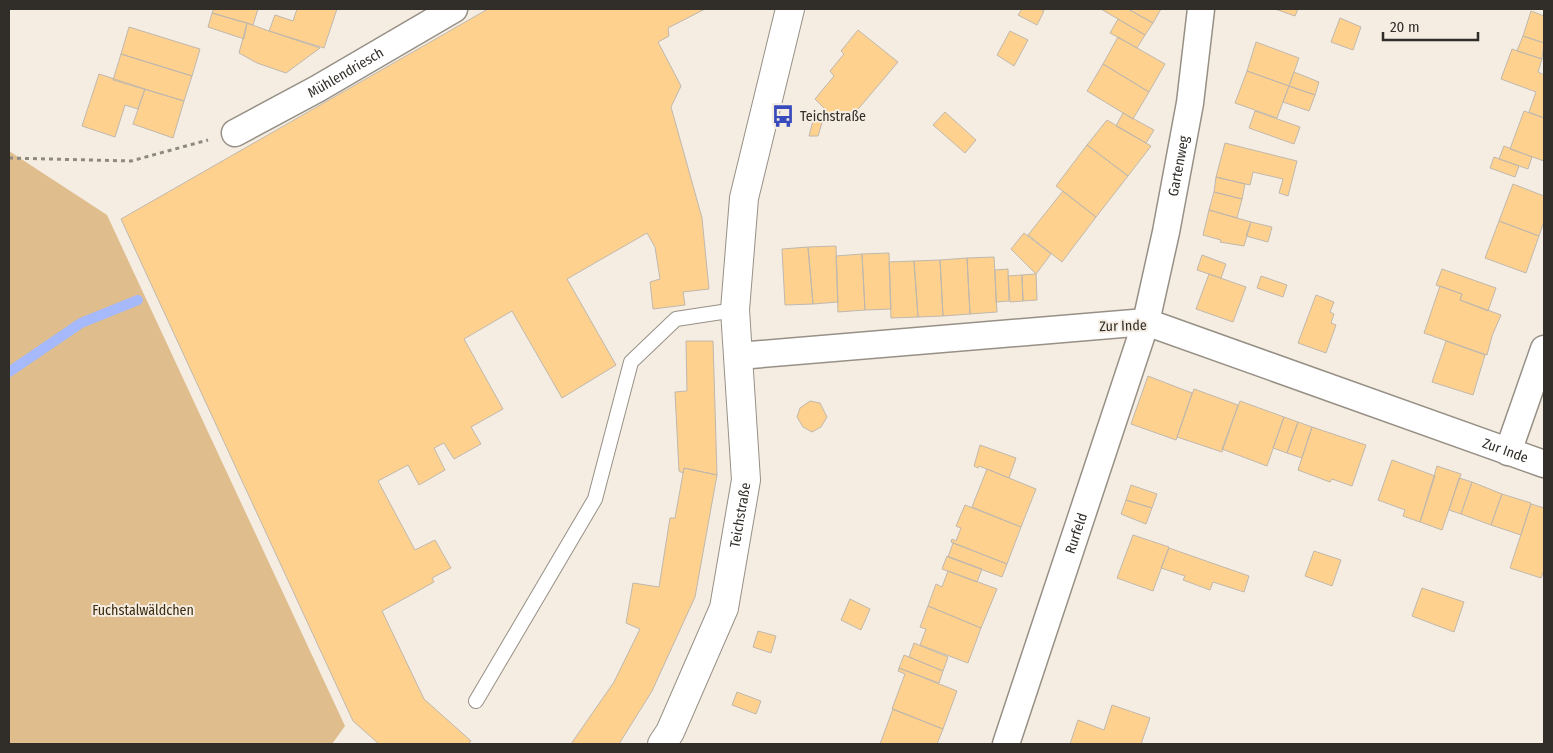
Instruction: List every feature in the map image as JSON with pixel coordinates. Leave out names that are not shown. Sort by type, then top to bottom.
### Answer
[{"type":"main road","name":"Teichstraße","points":[[662,744],[670,732],[724,608],[746,480],[736,310],[744,198],[790,9]]},
{"type":"street","name":"Mühlendriesch","points":[[235,133],[316,89],[454,9]]},
{"type":"street","name":"Gartenweg","points":[[1146,322],[1166,232],[1190,103],[1201,9]]},
{"type":"street","name":"Zur Inde","points":[[738,356],[1146,322],[1544,464]]},
{"type":"street","name":"Rurfeld","points":[[1006,744],[1146,322]]},
{"type":"street","points":[[1508,452],[1544,349]]},
{"type":"lane","points":[[476,701],[595,499],[630,362],[676,319],[736,310]]},
{"type":"path","points":[[9,158],[131,161],[235,133]]},
{"type":"green space","name":"Fuchstalwäldchen","points":[[9,151],[107,215],[345,726],[332,744],[9,744]]},
{"type":"building","points":[[214,9],[258,9],[253,25],[212,13]]},
{"type":"building","points":[[297,9],[337,9],[324,48],[269,31],[275,15],[293,21]]},
{"type":"building","points":[[488,9],[705,9],[668,28],[669,36],[658,42],[681,86],[671,107],[702,218],[709,289],[683,292],[685,305],[653,309],[650,282],[660,279],[655,247],[647,233],[567,279],[616,365],[562,398],[512,311],[464,339],[503,409],[471,427],[481,444],[454,459],[444,443],[434,448],[445,470],[419,485],[408,465],[378,481],[415,550],[435,540],[451,568],[432,578],[434,582],[382,611],[424,699],[471,741],[468,744],[379,744],[353,721],[121,219]]},
{"type":"building","points":[[1022,9],[1040,9],[1044,11],[1037,25],[1018,15]]},
{"type":"building","points":[[1101,9],[1128,9],[1153,23],[1145,35]]},
{"type":"building","points":[[1128,9],[1161,9],[1153,23]]},
{"type":"building","points":[[1275,9],[1298,9],[1295,16]]},
{"type":"building","points":[[1531,11],[1544,16],[1544,43],[1523,36]]},
{"type":"building","points":[[212,13],[247,23],[244,39],[208,27]]},
{"type":"building","points":[[1340,18],[1361,27],[1353,50],[1331,42]]},
{"type":"building","points":[[1118,19],[1145,35],[1137,48],[1110,33]]},
{"type":"building","points":[[247,23],[320,48],[286,73],[257,63],[239,53]]},
{"type":"building","points":[[129,27],[200,49],[192,76],[121,54]]},
{"type":"building","points":[[858,30],[898,62],[848,121],[836,120],[815,99],[834,76],[830,71],[844,54],[841,51]]},
{"type":"building","points":[[1010,31],[1028,40],[1014,66],[997,55]]},
{"type":"building","points":[[1523,36],[1544,43],[1542,59],[1517,51]]},
{"type":"building","points":[[1118,37],[1165,64],[1149,92],[1103,64]]},
{"type":"building","points":[[1256,42],[1299,58],[1289,86],[1247,71]]},
{"type":"building","points":[[1512,49],[1542,59],[1538,72],[1544,75],[1544,118],[1529,112],[1536,92],[1501,79]]},
{"type":"building","points":[[121,54],[192,76],[184,101],[113,80]]},
{"type":"building","points":[[1103,64],[1149,92],[1133,119],[1087,91]]},
{"type":"building","points":[[1247,71],[1289,86],[1277,118],[1235,103]]},
{"type":"building","points":[[1294,72],[1319,82],[1315,95],[1289,86]]},
{"type":"building","points":[[99,74],[145,89],[138,109],[125,105],[115,137],[82,126]]},
{"type":"building","points":[[1289,86],[1315,95],[1309,111],[1283,102]]},
{"type":"building","points":[[145,89],[184,101],[173,138],[133,124]]},
{"type":"building","points":[[1255,111],[1300,127],[1294,144],[1249,128]]},
{"type":"building","points":[[1524,111],[1544,118],[1544,161],[1510,149]]},
{"type":"building","points":[[945,112],[976,140],[965,153],[933,125]]},
{"type":"building","points":[[815,113],[824,116],[818,136],[809,136]]},
{"type":"building","points":[[1123,113],[1154,130],[1146,143],[1116,126]]},
{"type":"building","points":[[1107,120],[1151,146],[1128,176],[1087,145]]},
{"type":"building","points":[[1225,143],[1297,161],[1288,196],[1279,193],[1283,179],[1253,172],[1250,185],[1216,177]]},
{"type":"building","points":[[1087,145],[1128,176],[1096,217],[1056,186]]},
{"type":"building","points":[[1504,146],[1532,157],[1528,169],[1499,159]]},
{"type":"building","points":[[1494,157],[1519,166],[1515,177],[1490,168]]},
{"type":"building","points":[[1216,177],[1245,184],[1242,199],[1214,192]]},
{"type":"building","points":[[1513,184],[1544,196],[1544,221],[1539,236],[1499,221]]},
{"type":"building","points":[[1063,191],[1096,217],[1062,262],[1028,235]]},
{"type":"building","points":[[1214,192],[1242,199],[1237,218],[1209,210]]},
{"type":"building","points":[[1209,210],[1251,222],[1244,246],[1220,242],[1221,240],[1203,235]]},
{"type":"building","points":[[1499,221],[1539,236],[1526,273],[1485,258]]},
{"type":"building","points":[[1251,222],[1272,227],[1268,242],[1246,236]]},
{"type":"building","points":[[1024,233],[1051,254],[1036,274],[1011,249]]},
{"type":"building","points":[[836,246],[838,302],[813,304],[808,247]]},
{"type":"building","points":[[808,247],[813,304],[785,305],[782,249]]},
{"type":"building","points":[[889,253],[891,309],[865,310],[862,254]]},
{"type":"building","points":[[862,254],[865,310],[838,312],[836,256]]},
{"type":"building","points":[[1202,255],[1226,264],[1221,278],[1197,270]]},
{"type":"building","points":[[994,257],[997,312],[970,314],[967,258]]},
{"type":"building","points":[[967,258],[970,314],[943,316],[940,260]]},
{"type":"building","points":[[940,260],[943,316],[918,317],[914,261]]},
{"type":"building","points":[[914,261],[918,317],[891,318],[889,262]]},
{"type":"building","points":[[1008,269],[1009,301],[996,302],[995,270]]},
{"type":"building","points":[[1442,269],[1496,288],[1488,311],[1460,300],[1462,294],[1436,285]]},
{"type":"building","points":[[1036,274],[1037,300],[1023,301],[1022,275]]},
{"type":"building","points":[[1209,274],[1246,287],[1233,322],[1196,309]]},
{"type":"building","points":[[1022,275],[1023,301],[1010,302],[1008,276]]},
{"type":"building","points":[[1261,276],[1287,285],[1283,297],[1257,288]]},
{"type":"building","points":[[1440,286],[1462,294],[1460,300],[1501,315],[1492,336],[1487,355],[1424,333]]},
{"type":"building","points":[[1316,295],[1334,302],[1330,312],[1334,314],[1331,323],[1336,325],[1326,353],[1298,343]]},
{"type":"building","points":[[686,341],[713,341],[717,475],[684,468],[683,473],[679,471],[675,392],[687,391]]},
{"type":"building","points":[[1446,341],[1485,355],[1473,395],[1432,382]]},
{"type":"building","points":[[1148,376],[1192,393],[1176,440],[1131,424]]},
{"type":"building","points":[[1194,389],[1238,405],[1222,452],[1177,437]]},
{"type":"building","points":[[810,401],[820,403],[827,417],[821,427],[812,432],[803,427],[797,417],[800,408]]},
{"type":"building","points":[[1240,401],[1284,417],[1267,466],[1222,449]]},
{"type":"building","points":[[1284,417],[1298,422],[1287,453],[1273,448]]},
{"type":"building","points":[[1298,422],[1312,427],[1302,458],[1287,453]]},
{"type":"building","points":[[1312,427],[1366,445],[1352,486],[1332,479],[1330,482],[1298,470]]},
{"type":"building","points":[[980,445],[1016,458],[1009,478],[979,466],[978,468],[974,466]]},
{"type":"building","points":[[1392,460],[1435,476],[1420,522],[1403,516],[1405,510],[1378,500]]},
{"type":"building","points":[[1437,466],[1461,474],[1442,530],[1420,522]]},
{"type":"building","points":[[684,468],[717,475],[695,597],[652,691],[619,744],[571,744],[614,682],[640,629],[626,623],[633,583],[659,587],[670,518],[675,518]]},
{"type":"building","points":[[987,469],[1036,489],[1021,527],[972,507]]},
{"type":"building","points":[[1459,478],[1472,482],[1461,514],[1449,510]]},
{"type":"building","points":[[1472,482],[1502,494],[1491,525],[1461,514]]},
{"type":"building","points":[[1131,485],[1157,494],[1152,508],[1126,500]]},
{"type":"building","points":[[1502,494],[1531,503],[1521,535],[1491,525]]},
{"type":"building","points":[[1126,500],[1152,508],[1146,524],[1121,514]]},
{"type":"building","points":[[1531,504],[1544,508],[1544,570],[1541,578],[1510,568]]},
{"type":"building","points":[[965,505],[1021,527],[1007,564],[951,542],[952,539],[956,541],[961,528],[956,526]]},
{"type":"building","points":[[1133,535],[1169,547],[1153,591],[1117,578]]},
{"type":"building","points":[[953,543],[1007,564],[1002,577],[948,557]]},
{"type":"building","points":[[1169,548],[1249,576],[1244,592],[1213,582],[1210,590],[1183,580],[1185,576],[1161,568]]},
{"type":"building","points":[[1314,551],[1341,560],[1332,586],[1305,576]]},
{"type":"building","points":[[947,556],[982,569],[977,582],[942,569]]},
{"type":"building","points":[[948,571],[997,589],[981,628],[928,606],[936,584],[942,587]]},
{"type":"building","points":[[1422,588],[1464,602],[1454,632],[1412,616]]},
{"type":"building","points":[[850,599],[870,609],[861,630],[841,620]]},
{"type":"building","points":[[928,606],[981,628],[968,663],[920,645],[926,629],[920,627]]},
{"type":"building","points":[[758,631],[776,636],[771,653],[753,647]]},
{"type":"building","points":[[914,643],[948,657],[943,671],[909,657]]},
{"type":"building","points":[[904,655],[943,671],[939,683],[899,668]]},
{"type":"building","points":[[899,668],[957,691],[943,729],[892,709],[905,674],[898,671]]},
{"type":"building","points":[[737,692],[761,701],[756,714],[732,705]]},
{"type":"building","points":[[1112,705],[1150,718],[1141,744],[1070,744],[1078,720],[1104,730]]},
{"type":"building","points":[[893,709],[943,729],[937,744],[880,744]]},
{"type":"waterway","points":[[9,372],[81,323],[138,300]]},
{"type":"place","name":"Teichstraße","points":[[783,116]]}]
